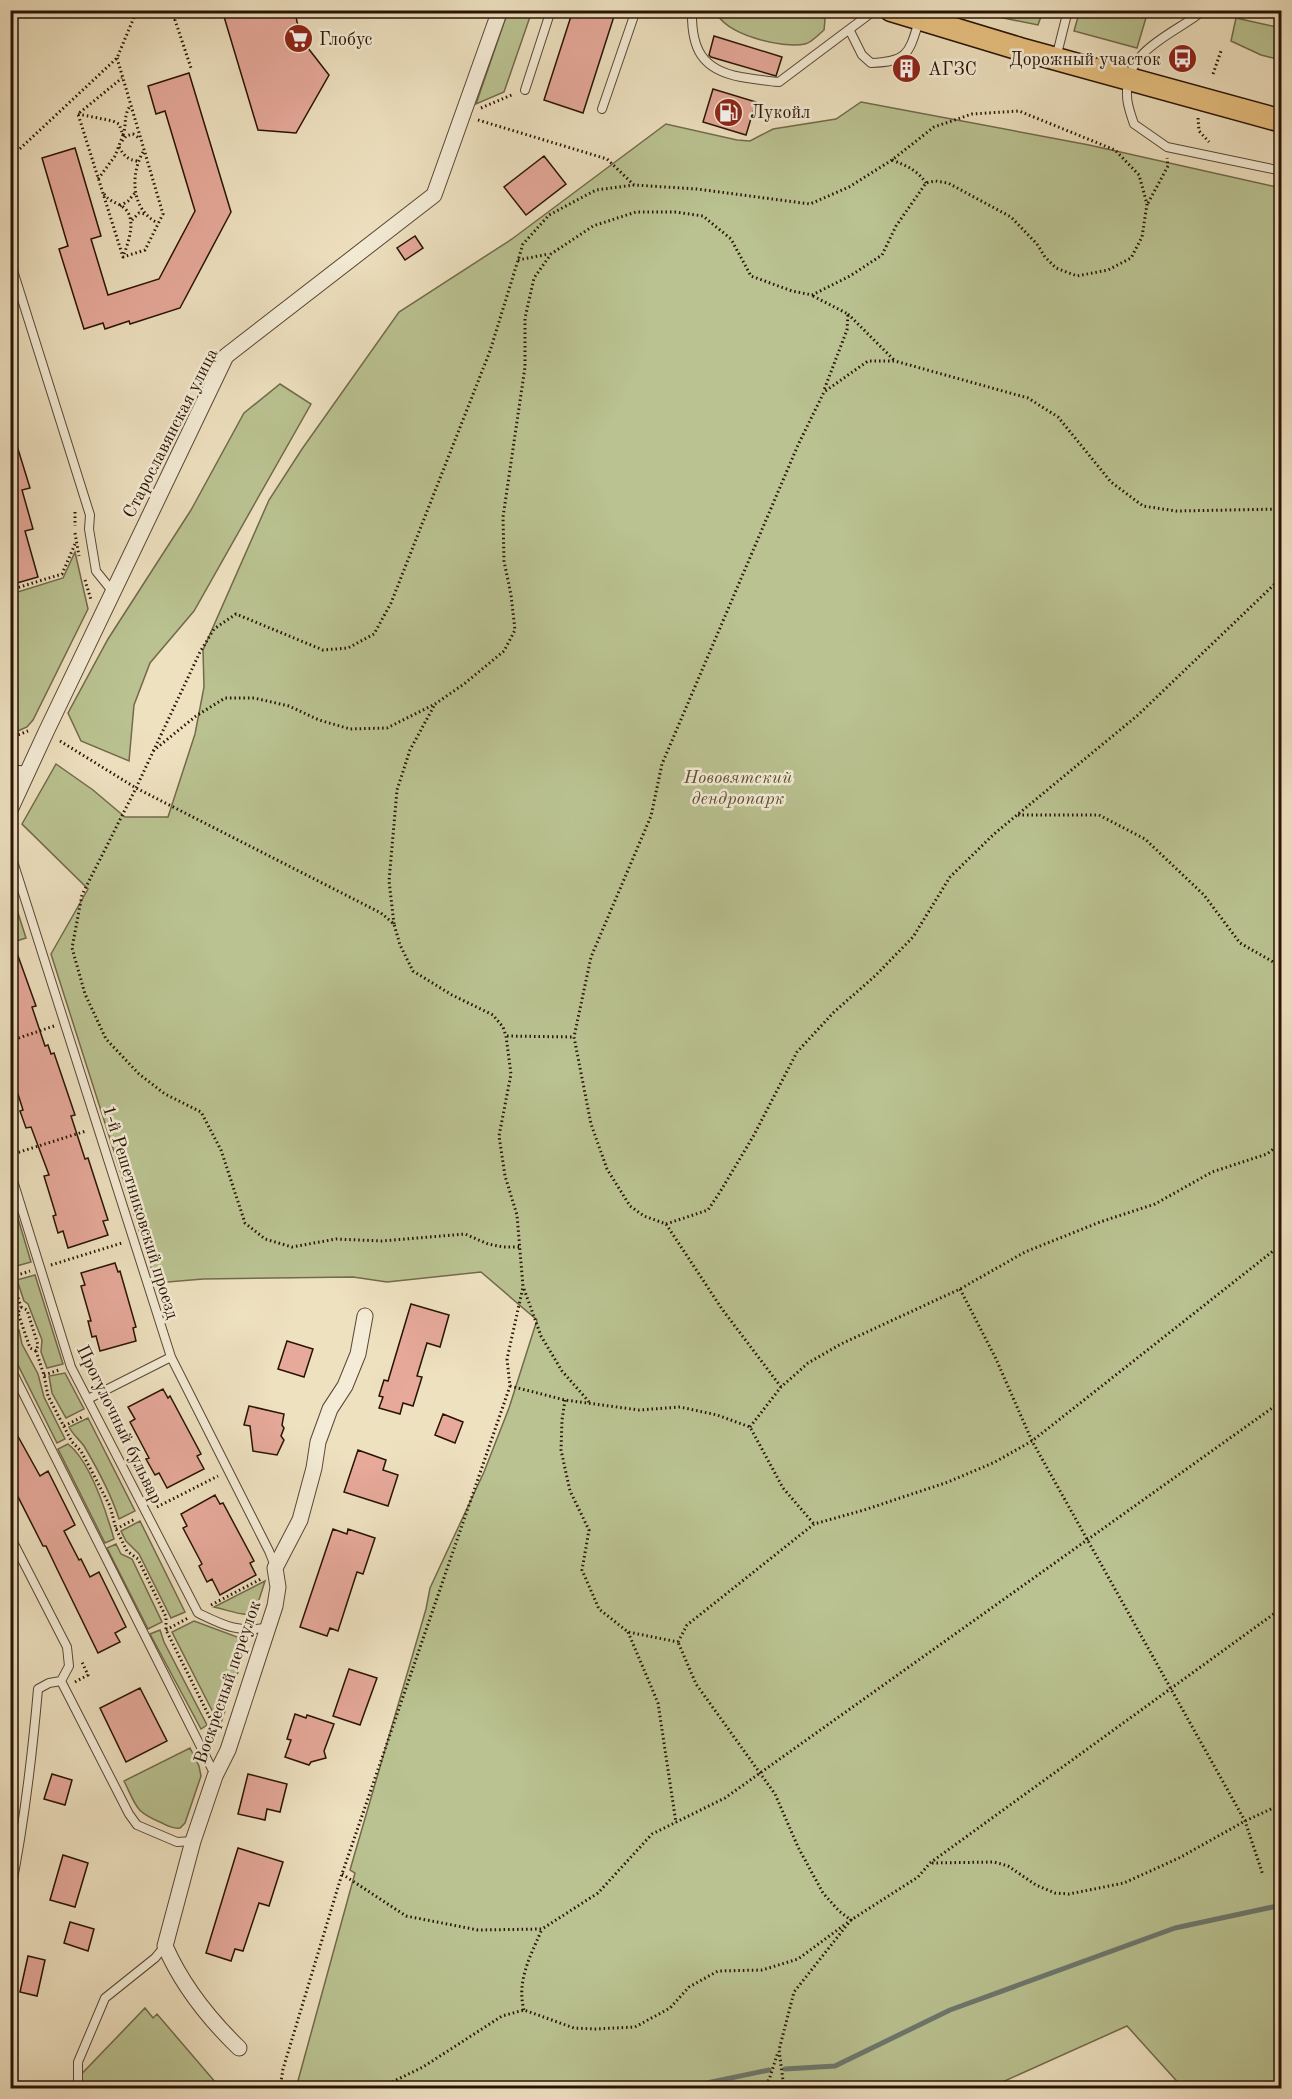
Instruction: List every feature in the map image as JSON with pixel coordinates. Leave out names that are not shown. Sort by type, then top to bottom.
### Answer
[{"type":"main road","points":[[891,10],[1056,59],[1281,121]]},
{"type":"street","name":"Старославянская улица","points":[[10,810],[226,356],[434,195],[500,10]]},
{"type":"street","points":[[273,1571],[300,1520],[315,1468],[318,1442],[330,1410],[345,1386],[358,1354],[365,1316]]},
{"type":"street","name":"Воскресный переулок","points":[[165,1946],[194,1841],[215,1776],[228,1750],[275,1606],[278,1587],[273,1571]]},
{"type":"street","points":[[165,1946],[182,1979],[200,2006],[239,2048]]},
{"type":"lane","points":[[525,90],[551,10]]},
{"type":"lane","points":[[602,110],[636,10]]},
{"type":"lane","points":[[692,10],[695,44],[704,60],[716,70],[725,74],[779,82],[876,10]]},
{"type":"lane","points":[[1056,59],[1068,10]]},
{"type":"lane","points":[[1204,10],[1150,45],[1132,68],[1127,97],[1134,124],[1167,147],[1281,171]]},
{"type":"lane","points":[[850,31],[862,55],[871,63],[887,62],[901,57],[909,50],[920,19]]},
{"type":"lane","points":[[10,261],[90,515],[89,529],[96,571],[113,592]]},
{"type":"lane","points":[[10,769],[28,771]]},
{"type":"lane","name":"1-й Решетниковский проезд","points":[[10,852],[171,1357],[269,1551],[273,1571]]},
{"type":"lane","name":"Прогулочный бульвар","points":[[14,1168],[71,1367],[198,1613]]},
{"type":"lane","points":[[87,1399],[171,1357]]},
{"type":"lane","points":[[10,1367],[215,1776]]},
{"type":"lane","points":[[10,1536],[67,1647],[69,1666],[61,1681]]},
{"type":"lane","points":[[198,1613],[224,1625],[251,1631],[267,1627]]},
{"type":"lane","points":[[61,1681],[129,1814],[137,1825],[177,1842],[194,1841]]},
{"type":"lane","points":[[10,1894],[21,1838],[34,1741],[38,1689],[49,1683],[61,1681]]},
{"type":"lane","points":[[78,2088],[78,2062],[105,1998],[155,1958],[165,1946]]},
{"type":"path","points":[[185,10],[175,20],[191,68]]},
{"type":"path","points":[[10,158],[117,58],[136,11]]},
{"type":"path","points":[[1213,74],[1221,51]]},
{"type":"path","points":[[117,58],[163,214],[146,250],[123,257]]},
{"type":"path","points":[[78,114],[122,78]]},
{"type":"path","points":[[463,115],[525,90]]},
{"type":"path","points":[[98,179],[119,147],[126,128],[125,114],[130,106]]},
{"type":"path","points":[[521,1247],[488,1244],[465,1234],[382,1240],[336,1239],[291,1247],[265,1239],[245,1223],[221,1150],[201,1112],[165,1094],[139,1074],[106,1039],[86,994],[72,948],[82,895],[136,788],[200,652],[214,629],[236,614],[323,650],[348,648],[374,634],[392,603],[490,351],[523,244],[549,215],[596,190],[634,185],[697,189],[810,204],[849,187],[892,160],[934,127],[972,114],[1019,111],[1115,150],[1139,175],[1147,204]]},
{"type":"path","points":[[78,114],[113,121],[118,124],[123,135]]},
{"type":"path","points":[[78,114],[123,257]]},
{"type":"path","points":[[463,115],[607,159],[634,185]]},
{"type":"path","points":[[121,142],[126,136],[133,134],[140,139]]},
{"type":"path","points":[[119,147],[130,160],[138,161]]},
{"type":"path","points":[[812,295],[850,276],[882,255],[896,226],[926,183],[935,180],[948,183],[1011,217],[1056,268],[1077,276],[1108,270],[1131,258],[1142,237],[1147,204],[1168,166],[1167,147]]},
{"type":"path","points":[[144,151],[138,161],[136,191],[138,202],[145,214],[158,223]]},
{"type":"path","points":[[892,160],[908,166],[926,183]]},
{"type":"path","points":[[120,206],[128,201],[136,191]]},
{"type":"path","points":[[103,193],[108,199],[126,209],[131,220],[128,243],[123,257]]},
{"type":"path","points":[[153,751],[196,716],[225,698],[254,698],[289,706],[319,720],[350,729],[387,728],[435,704],[464,684],[504,651],[515,630],[504,561],[503,517],[525,367],[525,318],[534,278],[551,254],[592,226],[636,212],[675,212],[703,216],[731,239],[751,276],[792,291],[812,295],[848,314],[895,361]]},
{"type":"path","points":[[131,220],[139,213],[145,214]]},
{"type":"path","points":[[518,260],[551,254]]},
{"type":"path","points":[[781,1387],[722,1309],[666,1224],[644,1216],[630,1206],[607,1170],[591,1124],[574,1037],[591,957],[651,816],[662,764],[793,456],[824,392],[847,330],[848,314]]},
{"type":"path","points":[[824,392],[868,361],[895,361],[1028,398],[1058,417],[1111,482],[1143,506],[1176,511],[1281,509]]},
{"type":"path","points":[[75,512],[76,542],[82,565]]},
{"type":"path","points":[[10,590],[62,574],[76,542]]},
{"type":"path","points":[[85,576],[93,610]]},
{"type":"path","points":[[666,1224],[708,1210],[754,1135],[797,1052],[834,1012],[875,976],[913,937],[950,878],[994,834],[1138,715],[1281,577]]},
{"type":"path","points":[[280,2088],[342,1874],[510,1386],[507,1359],[523,1287],[517,1215],[505,1176],[500,1136],[511,1074],[503,1027],[493,1015],[413,971],[400,945],[394,924],[389,881],[398,790],[410,750],[435,704]]},
{"type":"path","points":[[46,732],[136,788],[381,913],[394,924]]},
{"type":"path","points":[[1017,815],[1099,815],[1145,839],[1204,895],[1240,943],[1281,967]]},
{"type":"path","points":[[10,1041],[66,1022]]},
{"type":"path","points":[[506,1036],[574,1037]]},
{"type":"path","points":[[12,1154],[99,1128]]},
{"type":"path","points":[[750,1427],[781,1387],[808,1363],[841,1344],[960,1289],[1025,1252],[1100,1222],[1155,1204],[1212,1172],[1267,1154],[1281,1142]]},
{"type":"path","points":[[10,1145],[14,1168]]},
{"type":"path","points":[[12,1277],[134,1239]]},
{"type":"path","points":[[678,1642],[687,1625],[814,1524],[948,1482],[995,1462],[1032,1441],[1281,1244]]},
{"type":"path","points":[[10,1272],[21,1307],[18,1312],[30,1348],[36,1351]]},
{"type":"path","points":[[523,1287],[541,1336],[562,1371],[590,1403]]},
{"type":"path","points":[[960,1289],[996,1359],[1032,1441],[1245,1821],[1263,1875]]},
{"type":"path","points":[[21,1307],[27,1310],[38,1345],[36,1351],[48,1396],[72,1442],[81,1450],[110,1506],[116,1529],[127,1551],[138,1559],[166,1617],[166,1630],[212,1722]]},
{"type":"path","points":[[510,1386],[565,1400],[639,1410],[680,1407],[750,1427],[783,1488],[814,1524]]},
{"type":"path","points":[[565,1400],[561,1450],[570,1491],[589,1530],[582,1570],[600,1609],[628,1632],[658,1703],[676,1823]]},
{"type":"path","points":[[342,1874],[406,1916],[478,1930],[542,1929],[598,1893],[652,1834],[725,1798],[760,1774],[1281,1401]]},
{"type":"path","points":[[64,1426],[93,1411]]},
{"type":"path","points":[[116,1529],[229,1470]]},
{"type":"path","points":[[215,1611],[207,1607],[273,1571]]},
{"type":"path","points":[[380,2088],[423,2067],[502,2016],[524,2010],[574,2028],[595,2030],[635,2027],[670,2008],[689,1987],[718,1971],[762,1971],[798,1959],[851,1920],[918,1877],[930,1863],[1281,1608]]},
{"type":"path","points":[[166,1630],[198,1613]]},
{"type":"path","points":[[628,1632],[678,1642]]},
{"type":"path","points":[[678,1642],[696,1684],[775,1794],[798,1847],[823,1893],[839,1911],[851,1920]]},
{"type":"path","points":[[70,1685],[88,1675],[78,1654]]},
{"type":"path","points":[[930,1863],[994,1862],[1008,1866],[1036,1885],[1055,1893],[1069,1894],[1124,1882],[1179,1858],[1245,1821],[1281,1804]]},
{"type":"path","points":[[762,2088],[769,2080],[779,2050],[794,1992],[851,1920]]},
{"type":"path","points":[[524,2010],[521,1999],[524,1971],[542,1929]]},
{"type":"path","points":[[779,2050],[784,2088]]},
{"type":"green space","points":[[1080,10],[1148,11],[1137,48],[1074,31]]},
{"type":"green space","points":[[508,11],[532,11],[504,92],[476,104]]},
{"type":"green space","points":[[716,11],[821,12],[825,20],[824,30],[805,44],[769,42],[729,27]]},
{"type":"green space","points":[[969,11],[1043,11],[1038,25]]},
{"type":"green space","points":[[1236,18],[1281,28],[1281,60],[1261,55],[1231,41]]},
{"type":"green space","name":"Нововятский дендропарк","points":[[861,102],[1089,145],[1281,188],[1281,2088],[1183,2088],[1127,2026],[989,2088],[296,2088],[355,1873],[350,1870],[426,1609],[430,1588],[484,1472],[509,1408],[537,1320],[481,1272],[387,1282],[353,1277],[203,1279],[156,1283],[51,954],[88,889],[22,824],[56,764],[93,790],[125,817],[168,817],[195,734],[204,687],[203,650],[269,500],[302,449],[399,312],[512,239],[666,124],[750,141],[773,129],[836,119]]},
{"type":"green space","points":[[280,384],[311,404],[194,611],[150,663],[134,705],[129,761],[81,741],[68,713],[108,639],[191,510],[244,413]]},
{"type":"green space","points":[[75,552],[88,609],[33,720],[27,727],[11,734],[11,594],[63,578]]},
{"type":"green space","points":[[10,888],[26,938],[13,942],[10,937]]},
{"type":"green space","points":[[11,1195],[31,1262],[13,1267],[10,1259]]},
{"type":"green space","points":[[35,1275],[63,1364],[47,1368],[41,1352],[42,1340],[17,1280]]},
{"type":"green space","points":[[19,1330],[22,1344],[38,1374],[44,1397],[65,1439],[57,1443],[11,1351],[11,1333]]},
{"type":"green space","points":[[65,1373],[84,1409],[66,1418],[52,1393],[49,1376]]},
{"type":"green space","points":[[88,1418],[135,1511],[119,1519],[94,1463],[69,1427]]},
{"type":"green space","points":[[68,1444],[83,1462],[102,1501],[114,1539],[105,1543],[58,1449]]},
{"type":"green space","points":[[140,1521],[185,1612],[171,1618],[139,1554],[126,1541],[121,1531]]},
{"type":"green space","points":[[116,1544],[121,1554],[132,1559],[162,1622],[148,1629],[107,1548]]},
{"type":"green space","points":[[265,1581],[257,1604],[250,1614],[214,1607]]},
{"type":"green space","points":[[194,1621],[240,1638],[246,1648],[220,1726],[172,1632]]},
{"type":"green space","points":[[160,1630],[207,1725],[201,1729],[150,1634]]},
{"type":"green space","points":[[190,1748],[201,1776],[185,1823],[180,1828],[173,1828],[141,1811],[134,1803],[124,1781]]},
{"type":"green space","points":[[145,2008],[153,2018],[157,2014],[216,2083],[223,2088],[71,2088],[70,2086]]},
{"type":"building","points":[[222,10],[295,10],[297,22],[308,48],[329,75],[296,133],[258,130]]},
{"type":"building","points":[[573,10],[616,10],[583,113],[544,100]]},
{"type":"building","points":[[714,36],[782,57],[776,76],[711,57],[709,55]]},
{"type":"building","points":[[189,73],[231,212],[180,308],[130,324],[129,321],[105,329],[103,323],[84,329],[59,249],[68,246],[42,158],[75,148],[101,236],[91,239],[108,295],[159,279],[195,211],[165,111],[156,114],[148,86]]},
{"type":"building","name":"Лукойл","points":[[713,89],[756,102],[746,135],[703,122]]},
{"type":"building","points":[[544,156],[566,184],[526,215],[504,187]]},
{"type":"building","points":[[415,236],[423,248],[405,260],[397,248]]},
{"type":"building","points":[[10,436],[14,436],[30,488],[22,490],[33,529],[25,531],[38,577],[10,585]]},
{"type":"building","points":[[10,942],[13,942],[36,1006],[32,1007],[45,1046],[48,1045],[51,1054],[54,1053],[75,1115],[71,1116],[85,1159],[88,1158],[108,1220],[103,1221],[108,1235],[68,1248],[63,1231],[58,1233],[53,1216],[56,1215],[44,1176],[49,1175],[31,1127],[26,1128],[11,1072],[16,1070],[10,1055]]},
{"type":"building","points":[[115,1263],[118,1272],[120,1271],[136,1327],[133,1328],[136,1341],[100,1351],[96,1336],[92,1337],[88,1321],[91,1321],[81,1286],[85,1285],[81,1273]]},
{"type":"building","points":[[411,1304],[449,1315],[440,1347],[427,1343],[417,1376],[422,1377],[413,1406],[403,1403],[400,1414],[379,1408],[383,1397],[379,1396],[384,1380],[388,1381]]},
{"type":"building","points":[[287,1341],[313,1349],[304,1377],[278,1369]]},
{"type":"building","points":[[163,1389],[168,1398],[170,1396],[201,1454],[197,1456],[204,1469],[167,1488],[159,1473],[155,1475],[146,1459],[149,1458],[130,1422],[135,1419],[128,1407]]},
{"type":"building","points":[[249,1406],[284,1414],[282,1425],[284,1428],[281,1436],[284,1440],[277,1455],[253,1451],[250,1426],[244,1425]]},
{"type":"building","points":[[443,1414],[463,1422],[455,1443],[435,1435]]},
{"type":"building","points":[[10,1422],[40,1476],[48,1471],[75,1525],[64,1531],[90,1577],[99,1572],[126,1627],[115,1633],[120,1642],[98,1653],[46,1546],[43,1546],[10,1481]]},
{"type":"building","points":[[358,1450],[386,1460],[383,1470],[398,1475],[388,1506],[344,1492]]},
{"type":"building","points":[[215,1495],[220,1504],[223,1503],[254,1561],[250,1563],[256,1575],[220,1595],[212,1579],[207,1582],[199,1566],[202,1564],[183,1528],[187,1526],[181,1514]]},
{"type":"building","points":[[333,1529],[347,1534],[348,1529],[375,1538],[363,1574],[357,1572],[338,1631],[330,1628],[327,1636],[300,1627]]},
{"type":"building","points":[[349,1669],[377,1678],[360,1725],[333,1716]]},
{"type":"building","points":[[140,1688],[167,1741],[126,1762],[100,1708]]},
{"type":"building","points":[[295,1714],[306,1718],[307,1715],[334,1724],[324,1751],[326,1758],[311,1762],[309,1765],[285,1757],[291,1740],[287,1739]]},
{"type":"building","points":[[52,1774],[72,1780],[65,1805],[44,1799]]},
{"type":"building","points":[[248,1774],[287,1784],[280,1812],[267,1809],[265,1820],[238,1814]]},
{"type":"building","points":[[238,1848],[283,1862],[269,1906],[259,1903],[243,1951],[235,1949],[231,1961],[206,1953]]},
{"type":"building","points":[[63,1855],[88,1863],[75,1907],[50,1900]]},
{"type":"building","points":[[70,1922],[94,1929],[88,1951],[64,1943]]},
{"type":"building","points":[[28,1956],[45,1960],[37,1996],[20,1992]]},
{"type":"waterway","points":[[785,2069],[835,2066],[950,2010],[1175,1928],[1282,1905]]},
{"type":"waterway","points":[[683,2088],[769,2070]]},
{"type":"place","name":"Глобус","points":[[298,39]]},
{"type":"place","name":"Дорожный участок","points":[[1182,59]]},
{"type":"place","name":"АГЗС","points":[[907,69]]},
{"type":"place","name":"Лукойл","points":[[729,112]]}]
